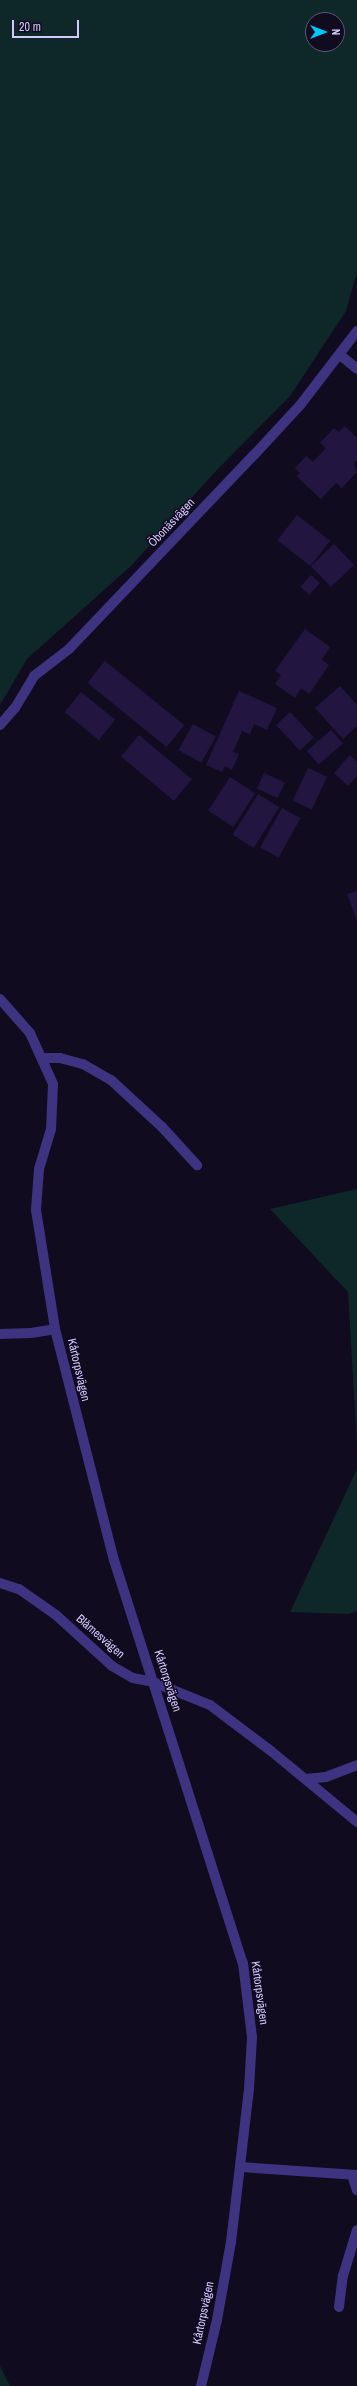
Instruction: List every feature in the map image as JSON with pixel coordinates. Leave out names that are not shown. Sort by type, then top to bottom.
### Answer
[{"type":"street","name":"Öbonäsvägen","points":[[0,725],[15,708],[34,676],[69,649],[301,404],[357,331]]},
{"type":"street","points":[[340,355],[357,369]]},
{"type":"street","name":"Kårtorpsvägen","points":[[0,999],[30,1033],[44,1058],[53,1084],[54,1104],[51,1129],[39,1169],[36,1210],[55,1329],[114,1560],[243,1963],[252,2037],[250,2089],[231,2242],[217,2320],[201,2386]]},
{"type":"street","points":[[44,1058],[60,1058],[83,1064],[111,1080],[162,1127],[197,1165]]},
{"type":"street","points":[[0,1334],[31,1333],[55,1329]]},
{"type":"street","name":"Blåmesvägen","points":[[0,1583],[19,1590],[56,1615],[112,1666],[133,1678],[153,1682],[210,1705],[306,1779],[357,1822]]},
{"type":"street","points":[[306,1779],[326,1777],[357,1765]]},
{"type":"street","points":[[240,2167],[354,2175],[357,2190]]},
{"type":"street","points":[[339,2307],[343,2276],[357,2230]]},
{"type":"green space","points":[[0,0],[357,0],[357,272],[346,311],[290,396],[213,474],[132,565],[27,659],[0,705]]},
{"type":"green space","points":[[357,1189],[357,1445],[348,1292],[270,1209]]},
{"type":"green space","points":[[357,1469],[357,1611],[349,1614],[290,1612]]},
{"type":"green space","points":[[0,2366],[10,2386],[0,2386]]},
{"type":"building","points":[[345,426],[357,438],[357,460],[354,463],[357,472],[342,488],[336,483],[321,499],[296,476],[300,473],[295,468],[306,456],[313,462],[326,448],[320,443],[334,428],[339,432]]},
{"type":"building","points":[[297,515],[330,541],[310,566],[277,540]]},
{"type":"building","points":[[334,544],[354,565],[331,587],[311,566]]},
{"type":"building","points":[[311,575],[320,583],[309,595],[300,587]]},
{"type":"building","points":[[305,629],[330,647],[322,660],[329,665],[309,694],[301,688],[295,698],[275,684],[281,675],[275,671]]},
{"type":"building","points":[[105,661],[184,725],[167,747],[87,683]]},
{"type":"building","points":[[340,686],[357,705],[357,726],[343,739],[315,708]]},
{"type":"building","points":[[239,691],[277,708],[267,730],[254,724],[250,734],[242,731],[233,752],[239,754],[232,770],[225,766],[222,772],[206,765]]},
{"type":"building","points":[[81,692],[115,720],[99,740],[65,712]]},
{"type":"building","points":[[290,712],[314,738],[300,751],[276,725]]},
{"type":"building","points":[[193,724],[216,737],[201,763],[178,750]]},
{"type":"building","points":[[331,730],[343,744],[319,765],[307,751]]},
{"type":"building","points":[[139,735],[192,779],[174,801],[121,756]]},
{"type":"building","points":[[350,755],[357,762],[357,776],[348,786],[334,773]]},
{"type":"building","points":[[308,768],[327,777],[312,810],[293,801]]},
{"type":"building","points":[[264,773],[285,783],[278,798],[257,788]]},
{"type":"building","points":[[230,777],[255,793],[233,827],[208,811]]},
{"type":"building","points":[[258,794],[279,807],[254,848],[233,835]]},
{"type":"building","points":[[282,808],[300,818],[279,858],[260,847]]},
{"type":"building","points":[[357,891],[357,921],[347,894]]}]
